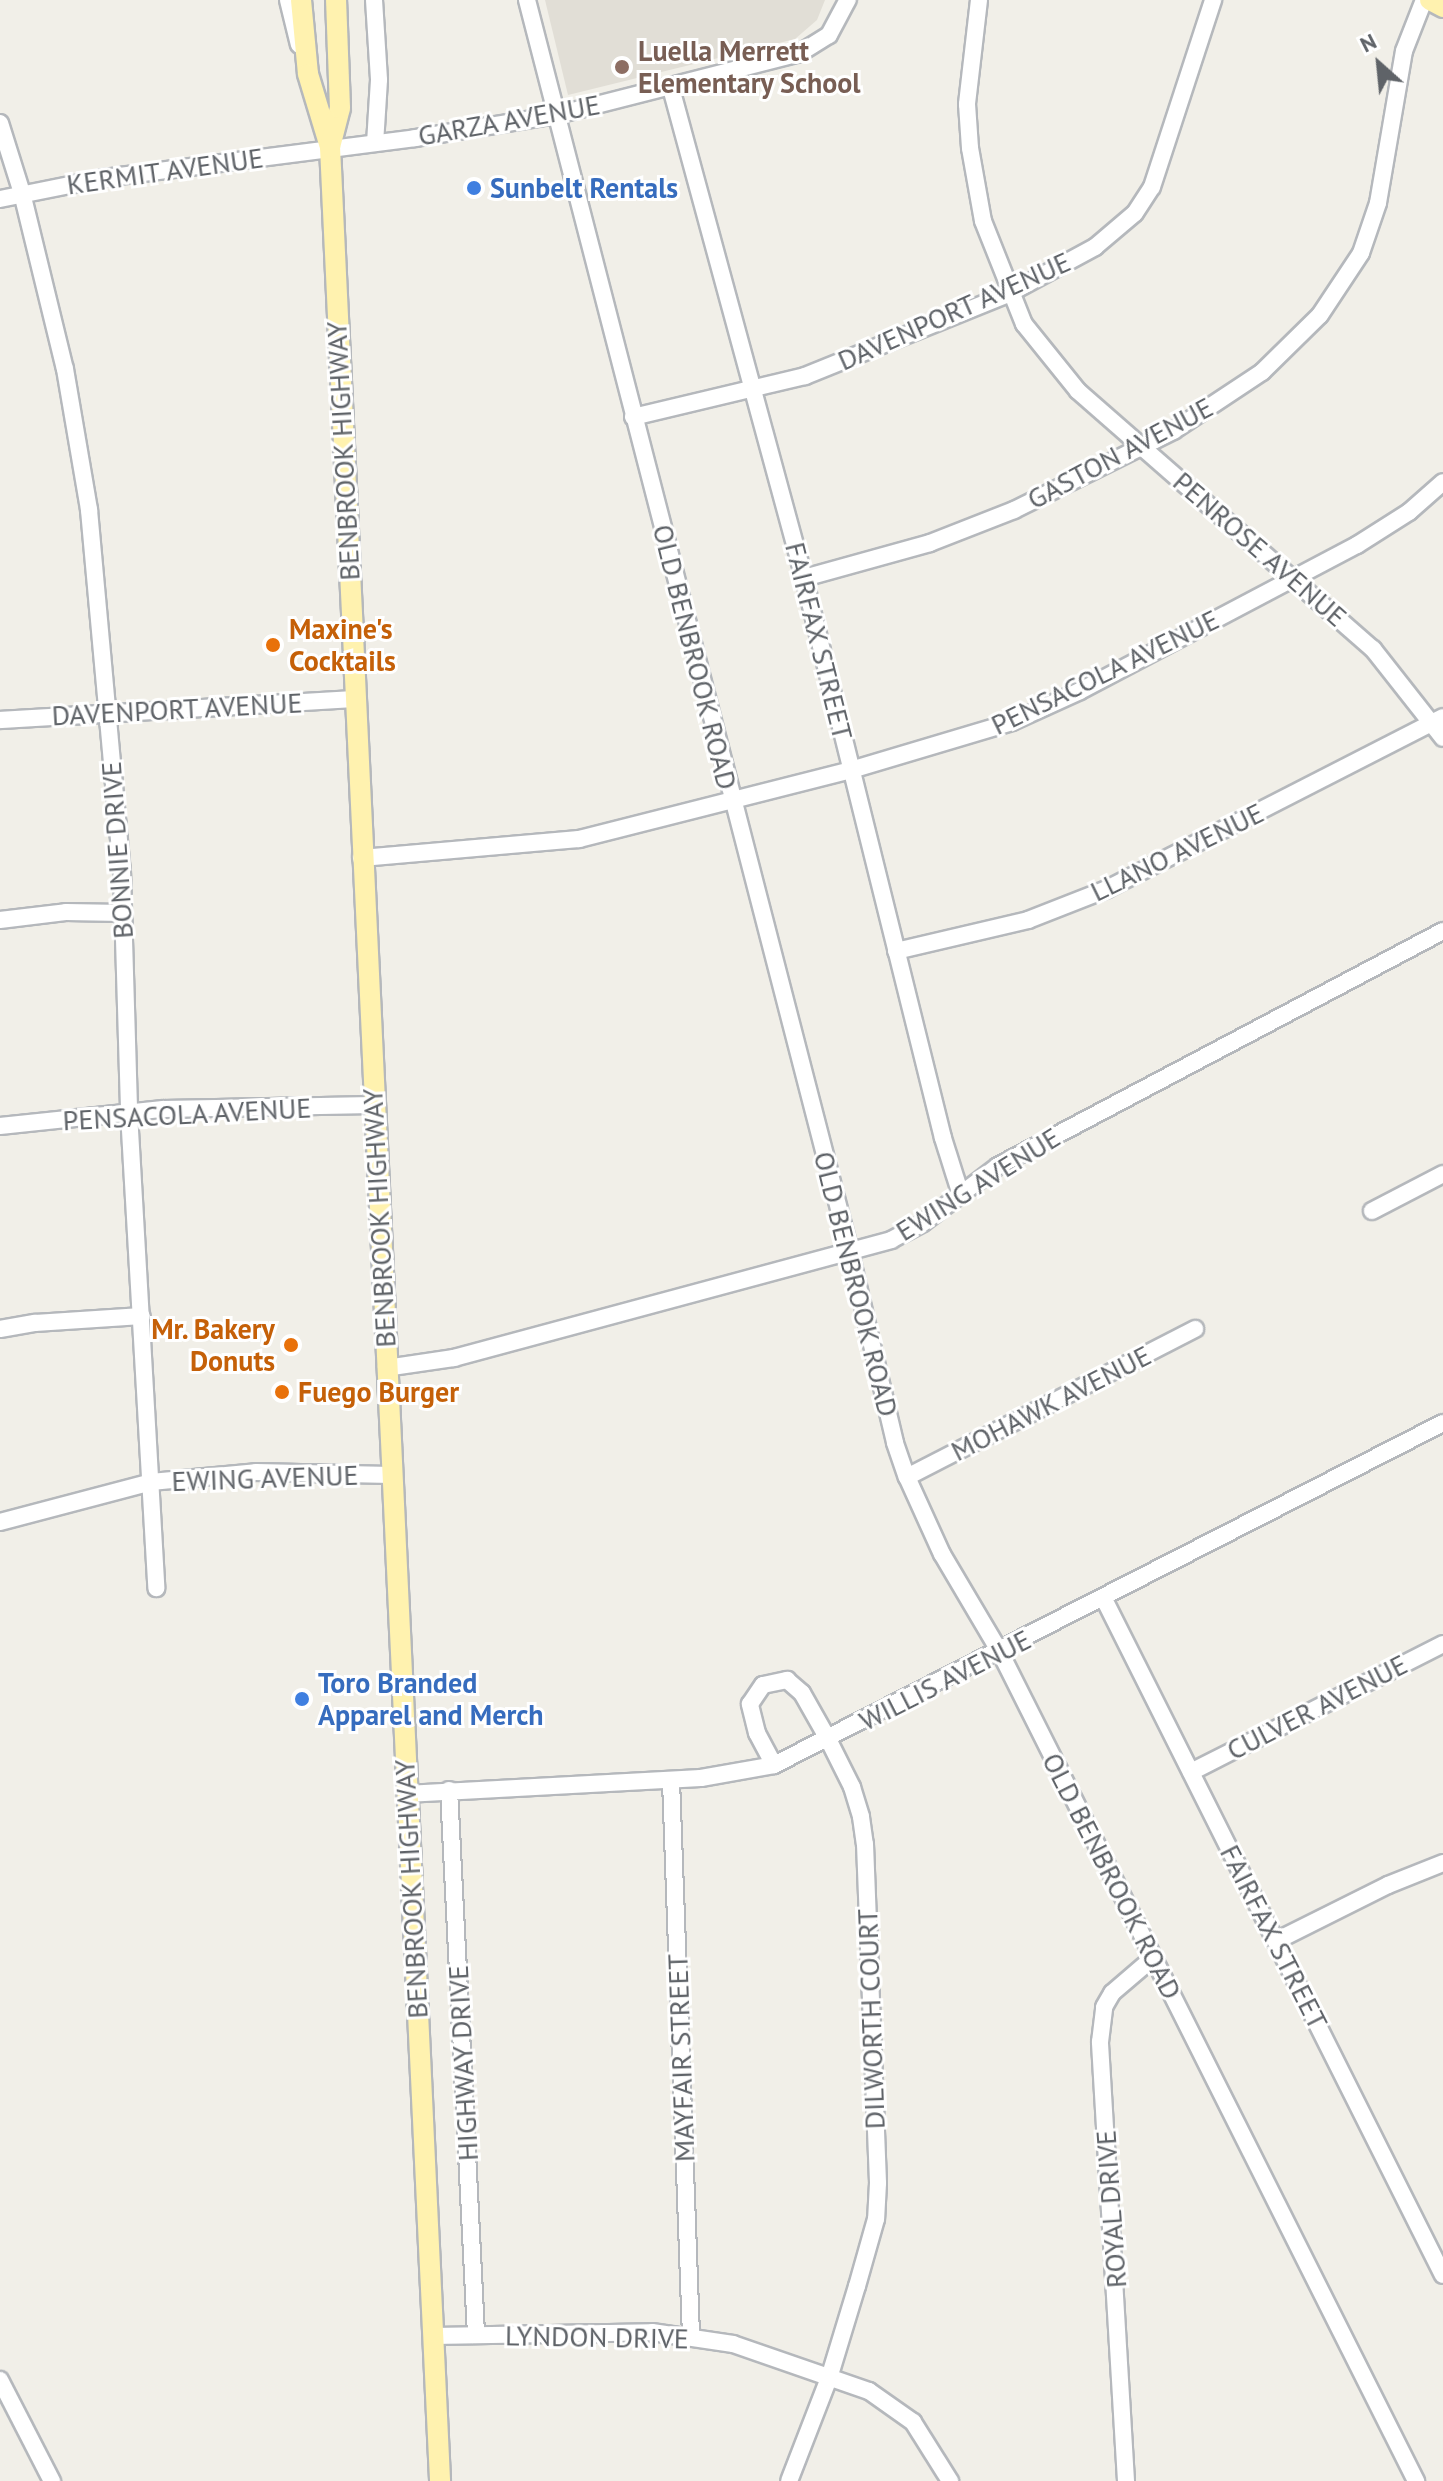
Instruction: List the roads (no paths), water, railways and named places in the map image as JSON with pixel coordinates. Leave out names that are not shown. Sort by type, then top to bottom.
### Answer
[{"type":"main road","name":"BENBROOK HIGHWAY","points":[[301,0],[308,74],[330,147],[361,858],[440,2481]]},
{"type":"main road","name":"BENBROOK HIGHWAY","points":[[330,147],[340,108],[336,0]]},
{"type":"main road","points":[[1427,0],[1443,7]]},
{"type":"street","name":"BENBROOK HIGHWAY","points":[[288,0],[308,74]]},
{"type":"street","points":[[374,0],[379,80],[375,143]]},
{"type":"street","name":"OLD BENBROOK ROAD","points":[[527,0],[850,1252],[895,1443],[907,1477],[942,1554],[1000,1652],[1416,2481]]},
{"type":"street","name":"GARZA AVENUE","points":[[330,147],[557,115],[800,53],[829,35],[848,0]]},
{"type":"street","name":"PENROSE AVENUE","points":[[979,0],[967,104],[970,148],[983,221],[1024,324],[1078,391],[1373,649],[1438,719],[1443,738]]},
{"type":"street","name":"DAVENPORT AVENUE","points":[[633,417],[754,391],[805,376],[1010,293],[1075,260],[1135,213],[1157,172],[1213,0]]},
{"type":"street","name":"GASTON AVENUE","points":[[804,578],[944,537],[1027,505],[1143,447],[1262,372],[1320,315],[1361,253],[1378,203],[1397,80],[1427,0]]},
{"type":"street","name":"FAIRFAX STREET","points":[[671,88],[804,578],[896,951],[961,1195]]},
{"type":"street","name":"BONNIE DRIVE","points":[[0,123],[22,193],[65,369],[82,459],[123,913],[129,1113],[156,1588]]},
{"type":"street","name":"KERMIT AVENUE","points":[[0,199],[22,193],[330,147]]},
{"type":"street","name":"PENSACOLA AVENUE","points":[[361,858],[566,841],[851,770],[1012,722],[1080,691],[1357,545],[1409,512],[1443,482]]},
{"type":"street","name":"DAVENPORT AVENUE","points":[[0,720],[354,699]]},
{"type":"street","name":"LLANO AVENUE","points":[[896,951],[1014,924],[1107,889],[1438,719]]},
{"type":"street","points":[[0,920],[66,912],[123,913]]},
{"type":"street","name":"EWING AVENUE","points":[[386,1368],[454,1358],[891,1240],[923,1223],[998,1166],[1093,1113],[1443,931]]},
{"type":"street","name":"PENSACOLA AVENUE","points":[[0,1126],[129,1113],[373,1105]]},
{"type":"street","points":[[1372,1211],[1443,1174]]},
{"type":"street","points":[[0,1329],[35,1323],[142,1316]]},
{"type":"street","name":"MOHAWK AVENUE","points":[[907,1477],[1195,1329]]},
{"type":"street","name":"WILLIS AVENUE","points":[[406,1794],[671,1780],[737,1774],[774,1765],[1104,1599],[1443,1423]]},
{"type":"street","name":"EWING AVENUE","points":[[0,1522],[151,1482],[256,1472],[391,1475]]},
{"type":"street","name":"FAIRFAX STREET","points":[[1104,1599],[1443,2275]]},
{"type":"street","name":"CULVER AVENUE","points":[[1191,1772],[1443,1644]]},
{"type":"street","name":"DILWORTH COURT","points":[[774,1765],[757,1733],[750,1704],[754,1694],[772,1681],[794,1683],[828,1739],[852,1787],[865,1844],[878,2183],[876,2219],[829,2378],[789,2481]]},
{"type":"street","name":"MAYFAIR STREET","points":[[671,1780],[691,2336]]},
{"type":"street","name":"HIGHWAY DRIVE","points":[[449,1790],[476,2335]]},
{"type":"street","points":[[1276,1941],[1388,1885],[1443,1863]]},
{"type":"street","name":"ROYAL DRIVE","points":[[1126,2481],[1100,2042],[1104,2007],[1112,1993],[1153,1958]]},
{"type":"street","name":"LYNDON DRIVE","points":[[433,2336],[652,2332],[733,2344],[869,2391],[913,2422],[950,2481]]},
{"type":"street","points":[[0,2380],[52,2481]]},
{"type":"place","name":"Luella Merrett Elementary School","points":[[622,67]]},
{"type":"place","name":"Sunbelt Rentals","points":[[474,188]]},
{"type":"place","name":"Maxine's Cocktails","points":[[273,645]]},
{"type":"place","name":"Mr. Bakery Donuts","points":[[291,1345]]},
{"type":"place","name":"Fuego Burger","points":[[282,1392]]},
{"type":"place","name":"Toro Branded Apparel and Merch","points":[[302,1699]]}]
